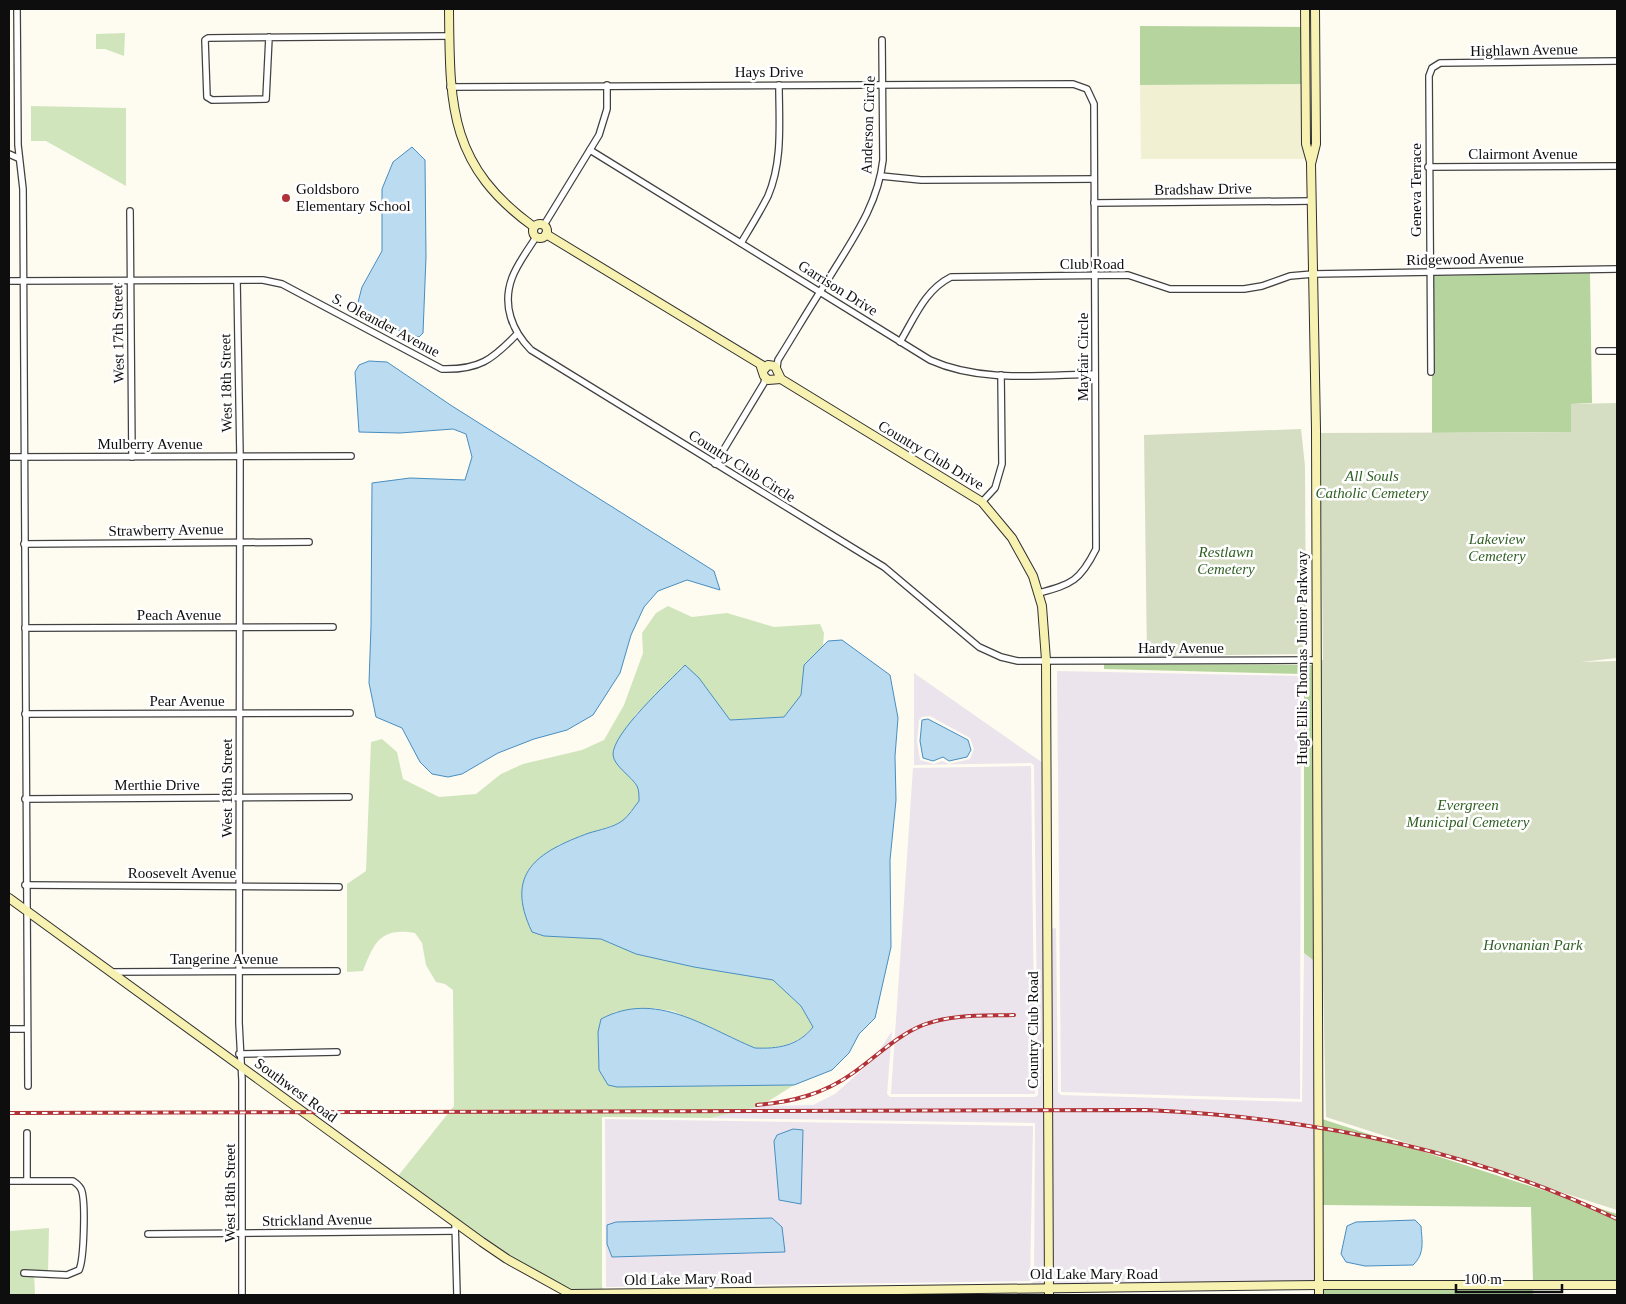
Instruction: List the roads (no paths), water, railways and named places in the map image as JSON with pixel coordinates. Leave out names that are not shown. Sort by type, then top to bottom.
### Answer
[{"type":"street","points":[[17,9],[18,158],[23,189],[25,910],[28,1086]]},
{"type":"street","points":[[449,9],[450,87],[456,121],[473,162],[500,199],[534,227]]},
{"type":"street","name":"Hugh Ellis Thomas Junior Parkway","points":[[1305,9],[1306,144],[1311,164],[1313,274],[1319,1285]]},
{"type":"street","name":"Hugh Ellis Thomas Junior Parkway","points":[[1311,164],[1316,144],[1315,9]]},
{"type":"street","points":[[269,37],[268,98],[264,100],[212,100],[206,94],[206,38],[269,37],[450,36]]},
{"type":"street","name":"Anderson Circle","points":[[715,464],[862,224],[874,201],[881,176],[882,40]]},
{"type":"street","name":"Highlawn Avenue","points":[[1432,68],[1440,63],[1617,61]]},
{"type":"street","name":"Geneva Terrace","points":[[1431,372],[1428,167],[1429,76],[1432,68]]},
{"type":"street","points":[[740,243],[768,196],[774,179],[779,157],[779,84]]},
{"type":"street","name":"Hays Drive","points":[[450,87],[1073,84],[1087,89]]},
{"type":"street","points":[[544,225],[590,150],[603,122],[607,109],[607,86]]},
{"type":"street","name":"Mayfair Circle","points":[[1039,593],[1072,582],[1082,572],[1096,549],[1094,104],[1087,89]]},
{"type":"street","name":"Garrison Drive","points":[[590,150],[900,342],[946,367],[963,373],[1001,375],[1095,374]]},
{"type":"street","points":[[9,154],[18,158]]},
{"type":"street","points":[[9,158],[18,158]]},
{"type":"street","name":"Clairmont Avenue","points":[[1428,167],[1617,166]]},
{"type":"street","points":[[881,176],[922,180],[1094,179]]},
{"type":"street","name":"Bradshaw Drive","points":[[1094,203],[1312,201]]},
{"type":"street","name":"West 17th Street","points":[[130,211],[132,457]]},
{"type":"street","points":[[534,227],[539,224],[544,225]]},
{"type":"street","points":[[534,227],[533,233],[536,237],[542,238],[546,234],[547,228],[544,225]]},
{"type":"street","name":"Country Club Drive","points":[[546,234],[982,502],[1012,538],[1024,557],[1039,593],[1045,622],[1047,764]]},
{"type":"street","name":"Country Club Circle","points":[[536,237],[512,278],[509,306],[517,334],[531,350],[884,567],[979,647],[1000,657],[1018,661],[1046,660]]},
{"type":"street","name":"Ridgewood Avenue","points":[[1313,274],[1617,269]]},
{"type":"street","name":"Club Road","points":[[900,342],[929,292],[938,283],[951,277],[1128,275],[1170,289],[1244,289],[1262,286],[1290,276],[1313,274]]},
{"type":"street","name":"S. Oleander Avenue","points":[[9,280],[130,282],[263,280],[282,284],[442,369],[464,370],[482,364],[517,334]]},
{"type":"street","name":"West 18th Street","points":[[237,280],[240,456],[239,1054],[241,1066],[242,1295]]},
{"type":"street","points":[[1599,351],[1617,351]]},
{"type":"street","points":[[982,502],[995,488],[1002,464],[1001,375]]},
{"type":"street","name":"Mulberry Avenue","points":[[9,457],[351,456]]},
{"type":"street","name":"Strawberry Avenue","points":[[24,544],[309,542]]},
{"type":"street","name":"Peach Avenue","points":[[25,628],[333,628]]},
{"type":"street","name":"Hardy Avenue","points":[[1046,660],[1316,660]]},
{"type":"street","name":"Pear Avenue","points":[[25,714],[350,713]]},
{"type":"street","name":"Country Club Road","points":[[1047,764],[1048,1292]]},
{"type":"street","name":"Merthie Drive","points":[[25,799],[349,797]]},
{"type":"street","name":"Roosevelt Avenue","points":[[26,885],[338,886]]},
{"type":"street","name":"Southwest Road","points":[[9,898],[507,1259],[571,1295]]},
{"type":"street","name":"Tangerine Avenue","points":[[110,972],[337,971]]},
{"type":"street","points":[[9,1030],[27,1030]]},
{"type":"street","points":[[239,1054],[337,1052]]},
{"type":"street","points":[[27,1180],[28,1133]]},
{"type":"street","points":[[9,1181],[66,1181],[78,1184],[82,1190],[83,1257],[79,1270],[67,1275],[24,1274]]},
{"type":"street","points":[[455,1222],[457,1295]]},
{"type":"street","name":"Strickland Avenue","points":[[148,1234],[455,1231]]},
{"type":"street","points":[[1319,1285],[1319,1295]]},
{"type":"street","name":"Old Lake Mary Road","points":[[571,1295],[1048,1292],[1319,1285],[1617,1285]]},
{"type":"water","points":[[412,147],[425,160],[426,257],[423,333],[419,337],[400,331],[357,306],[362,287],[382,251],[382,189],[393,162]]},
{"type":"water","points":[[369,361],[387,362],[452,406],[714,571],[720,590],[687,580],[658,591],[644,607],[631,635],[620,673],[593,715],[567,730],[534,739],[498,753],[462,774],[448,777],[432,774],[420,762],[402,728],[376,717],[369,683],[372,483],[410,478],[465,480],[472,457],[466,434],[453,429],[400,433],[359,432],[355,372],[359,365]]},
{"type":"water","points":[[842,640],[890,675],[898,718],[895,756],[896,800],[890,860],[891,947],[875,1018],[859,1034],[849,1053],[832,1070],[794,1085],[617,1087],[608,1085],[599,1070],[598,1032],[601,1019],[621,1011],[641,1008],[680,1015],[755,1048],[772,1048],[787,1045],[801,1038],[813,1027],[801,1006],[773,980],[694,967],[636,954],[601,939],[544,936],[532,932],[524,912],[522,894],[524,880],[530,868],[554,848],[570,840],[619,823],[625,819],[639,801],[637,786],[614,759],[615,746],[631,721],[685,665],[699,678],[730,720],[784,717],[801,695],[804,665],[828,641]]},
{"type":"water","points":[[928,719],[968,740],[971,750],[967,757],[949,761],[943,757],[933,761],[923,758],[920,741],[922,720]]},
{"type":"water","points":[[793,1129],[803,1130],[801,1204],[779,1200],[774,1141],[777,1135]]},
{"type":"water","points":[[772,1218],[782,1227],[785,1252],[612,1257],[607,1244],[607,1225],[616,1222]]},
{"type":"water","points":[[1415,1220],[1421,1226],[1422,1247],[1417,1261],[1413,1265],[1365,1266],[1346,1262],[1341,1254],[1347,1226],[1356,1222]]},
{"type":"railway","points":[[757,1105],[783,1102],[819,1092],[853,1073],[904,1035],[934,1021],[956,1017],[1014,1015]]},
{"type":"railway","points":[[9,1113],[1146,1110],[1207,1114],[1268,1120],[1388,1141],[1504,1173],[1617,1219]]},
{"type":"place","name":"Goldsboro Elementary School","points":[[286,198]]},
{"type":"park label","name":"All Souls Catholic Cemetery","points":[[1372,484]]},
{"type":"park label","name":"Lakeview Cemetery","points":[[1497,548]]},
{"type":"park label","name":"Restlawn Cemetery","points":[[1226,560]]},
{"type":"park label","name":"Evergreen Municipal Cemetery","points":[[1468,814]]},
{"type":"park label","name":"Hovnanian Park","points":[[1533,945]]}]
